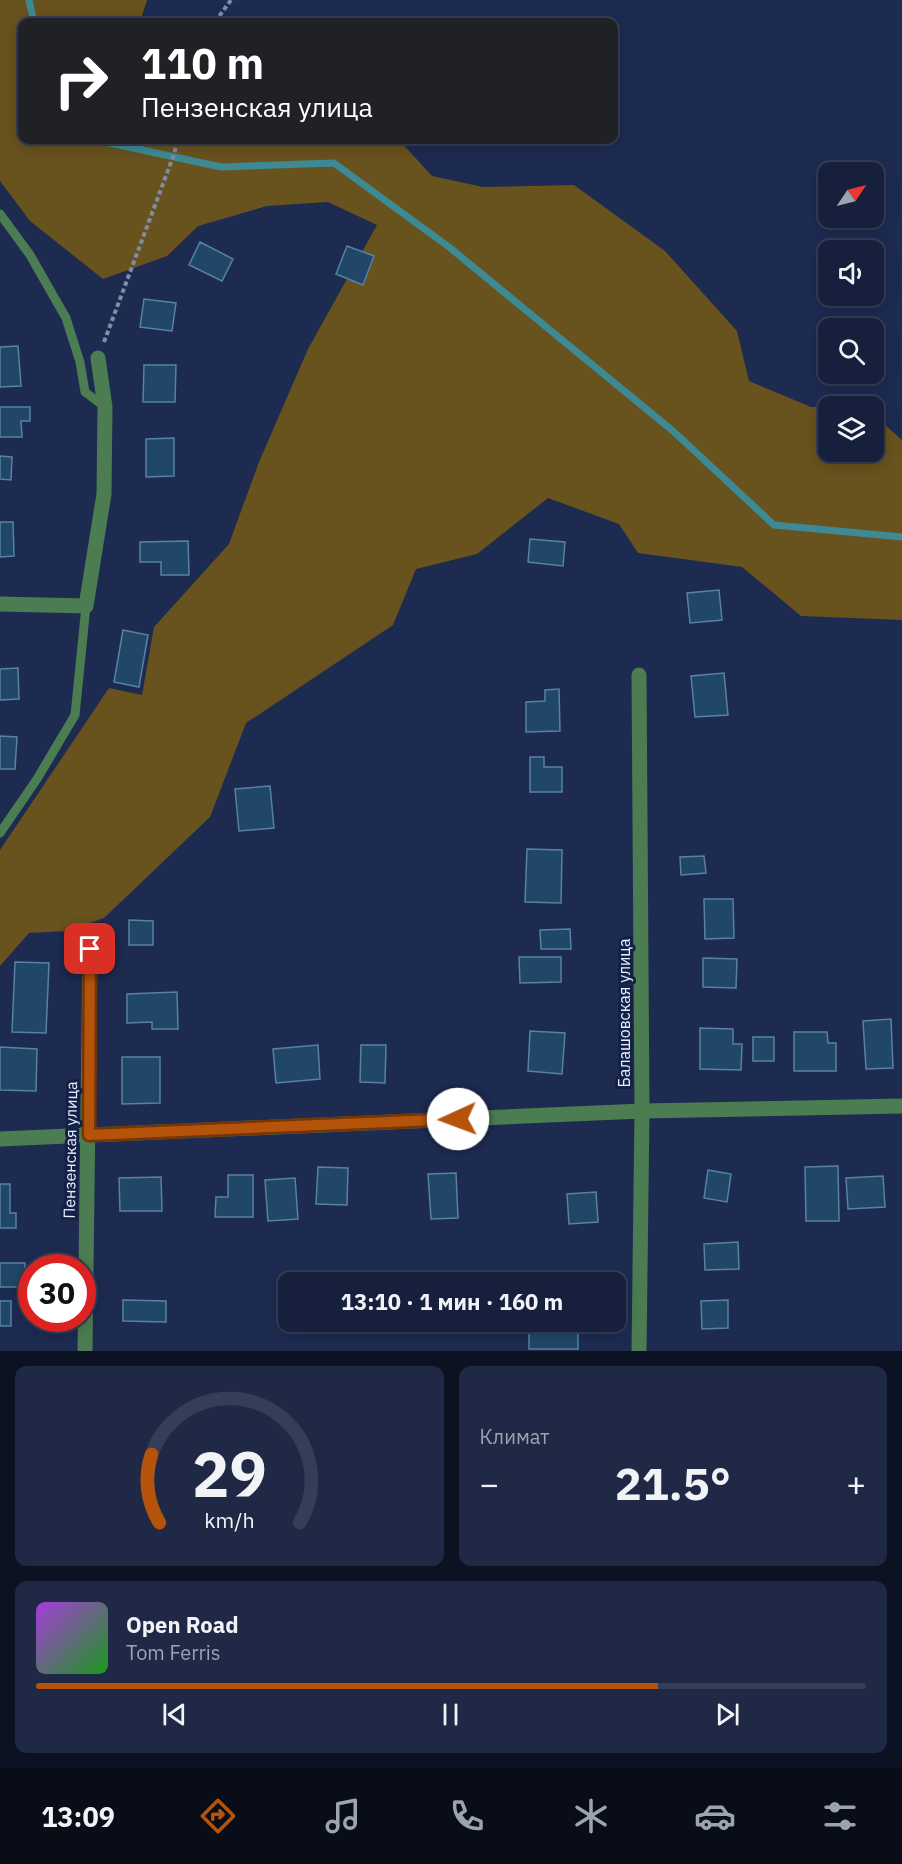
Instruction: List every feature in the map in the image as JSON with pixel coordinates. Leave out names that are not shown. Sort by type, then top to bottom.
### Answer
[{"type":"street","points":[[0,604],[86,606],[104,494],[105,407],[98,358]]},
{"type":"street","name":"Балашовская улица","points":[[639,675],[642,1111],[639,1351]]},
{"type":"street","name":"Пензенская улица","points":[[85,1351],[90,949]]},
{"type":"street","points":[[0,1139],[642,1111],[902,1106]]},
{"type":"lane","points":[[0,214],[30,255],[66,318],[80,362],[85,392],[105,407]]},
{"type":"lane","points":[[0,833],[37,779],[75,715],[86,606]]},
{"type":"path","points":[[218,18],[231,0]]},
{"type":"path","points":[[98,358],[177,144]]},
{"type":"shaded area","points":[[0,0],[147,0],[141,18],[18,18],[18,144],[403,144],[432,176],[483,187],[574,185],[665,251],[737,331],[749,381],[811,407],[818,407],[818,462],[884,462],[884,424],[902,440],[902,620],[801,616],[742,567],[638,553],[619,524],[548,498],[477,554],[416,569],[393,625],[246,723],[210,817],[104,918],[67,931],[29,933],[0,966],[0,850],[109,688],[142,695],[154,627],[229,544],[259,462],[308,349],[377,225],[328,202],[267,206],[198,226],[167,256],[103,279],[30,221],[0,181]]},
{"type":"building","points":[[200,242],[233,259],[222,281],[189,265]]},
{"type":"building","points":[[347,246],[374,256],[363,285],[336,274]]},
{"type":"building","points":[[144,299],[176,303],[172,331],[140,327]]},
{"type":"building","points":[[18,346],[21,386],[0,387],[0,347]]},
{"type":"building","points":[[144,365],[176,365],[175,402],[143,402]]},
{"type":"building","points":[[0,407],[30,407],[30,421],[21,421],[22,437],[0,437]]},
{"type":"building","points":[[174,438],[174,476],[146,477],[146,439]]},
{"type":"building","points":[[0,456],[12,457],[11,480],[0,479]]},
{"type":"building","points":[[0,522],[13,522],[14,556],[0,557]]},
{"type":"building","points":[[530,539],[565,542],[563,566],[528,562]]},
{"type":"building","points":[[188,541],[189,575],[161,575],[161,562],[140,562],[140,542]]},
{"type":"building","points":[[719,590],[722,620],[690,623],[687,593]]},
{"type":"building","points":[[123,630],[148,635],[139,687],[114,682]]},
{"type":"building","points":[[18,668],[19,699],[0,700],[0,669]]},
{"type":"building","points":[[724,673],[728,715],[695,717],[691,676]]},
{"type":"building","points":[[559,689],[560,731],[526,732],[526,702],[545,701],[545,690]]},
{"type":"building","points":[[0,736],[17,737],[15,769],[0,769]]},
{"type":"building","points":[[530,757],[544,757],[544,767],[562,767],[562,792],[530,792]]},
{"type":"building","points":[[270,786],[274,828],[239,831],[235,789]]},
{"type":"building","points":[[527,849],[562,850],[561,903],[525,902]]},
{"type":"building","points":[[704,856],[706,873],[681,875],[680,857]]},
{"type":"building","points":[[704,899],[733,899],[734,938],[705,939]]},
{"type":"building","points":[[129,920],[153,921],[153,945],[129,945]]},
{"type":"building","points":[[570,929],[571,949],[541,949],[540,930]]},
{"type":"building","points":[[519,957],[561,957],[561,982],[520,983]]},
{"type":"building","points":[[703,958],[737,959],[736,988],[703,987]]},
{"type":"building","points":[[15,962],[49,963],[46,1033],[12,1032]]},
{"type":"building","points":[[177,992],[178,1029],[152,1029],[152,1022],[127,1023],[127,994]]},
{"type":"building","points":[[891,1019],[893,1068],[866,1069],[863,1021]]},
{"type":"building","points":[[700,1028],[733,1029],[733,1044],[742,1044],[741,1070],[700,1069]]},
{"type":"building","points":[[530,1031],[565,1033],[562,1074],[528,1071]]},
{"type":"building","points":[[794,1032],[827,1032],[828,1043],[836,1043],[836,1071],[794,1071]]},
{"type":"building","points":[[753,1037],[774,1037],[774,1061],[753,1061]]},
{"type":"building","points":[[318,1045],[320,1079],[276,1083],[273,1049]]},
{"type":"building","points":[[361,1045],[386,1045],[385,1083],[360,1082]]},
{"type":"building","points":[[0,1047],[37,1049],[36,1091],[0,1090]]},
{"type":"building","points":[[122,1057],[160,1057],[160,1103],[122,1104]]},
{"type":"building","points":[[838,1166],[839,1221],[806,1221],[805,1167]]},
{"type":"building","points":[[318,1167],[348,1168],[347,1205],[316,1204]]},
{"type":"building","points":[[708,1170],[731,1174],[727,1202],[704,1198]]},
{"type":"building","points":[[456,1173],[458,1218],[431,1219],[428,1174]]},
{"type":"building","points":[[228,1175],[253,1175],[253,1217],[215,1217],[216,1197],[228,1197]]},
{"type":"building","points":[[883,1176],[885,1207],[848,1209],[846,1178]]},
{"type":"building","points":[[161,1177],[162,1211],[120,1211],[119,1178]]},
{"type":"building","points":[[295,1178],[298,1219],[268,1221],[265,1180]]},
{"type":"building","points":[[0,1184],[10,1184],[10,1213],[16,1213],[16,1228],[0,1228]]},
{"type":"building","points":[[596,1192],[598,1222],[569,1224],[567,1194]]},
{"type":"building","points":[[738,1242],[739,1269],[705,1270],[704,1244]]},
{"type":"building","points":[[0,1263],[18,1263],[18,1287],[0,1287]]},
{"type":"building","points":[[123,1300],[166,1301],[166,1322],[123,1321]]},
{"type":"building","points":[[728,1300],[728,1328],[702,1329],[701,1301]]},
{"type":"building","points":[[0,1301],[11,1301],[11,1326],[0,1326]]},
{"type":"building","points":[[529,1332],[578,1332],[578,1349],[529,1349]]},
{"type":"waterway","points":[[29,0],[33,18]]},
{"type":"waterway","points":[[115,144],[221,167],[334,163],[449,247],[673,431],[774,525],[902,537]]},
{"type":"route","points":[[90,949],[89,1135],[458,1119]]}]
